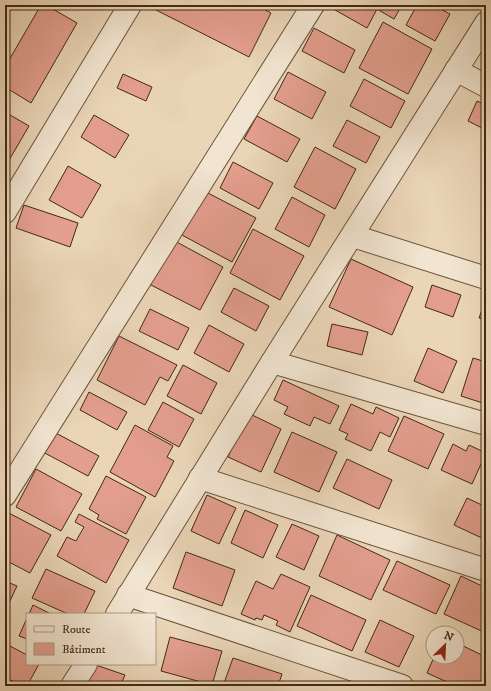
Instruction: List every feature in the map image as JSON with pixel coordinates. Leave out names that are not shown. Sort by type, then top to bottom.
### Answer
[{"type":"street","points":[[5,212],[130,5]]},
{"type":"street","points":[[5,495],[313,5]]},
{"type":"street","points":[[118,613],[272,362],[353,236],[486,23]]},
{"type":"street","points":[[456,70],[486,86]]},
{"type":"street","points":[[353,236],[486,278]]},
{"type":"street","points":[[272,362],[486,424]]},
{"type":"street","points":[[200,478],[486,570]]},
{"type":"street","points":[[128,596],[402,686]]},
{"type":"street","points":[[72,686],[85,665]]},
{"type":"building","points":[[41,5],[46,5],[77,23],[31,103],[5,87],[5,67]]},
{"type":"building","points":[[156,5],[256,5],[271,13],[249,57],[154,9]]},
{"type":"building","points":[[402,5],[394,19],[377,9],[367,28],[328,6]]},
{"type":"building","points":[[417,5],[433,5],[450,14],[435,41],[406,25]]},
{"type":"building","points":[[383,22],[432,49],[408,94],[359,68]]},
{"type":"building","points":[[314,28],[355,50],[344,73],[302,51]]},
{"type":"building","points":[[486,54],[486,67],[481,64]]},
{"type":"building","points":[[288,72],[326,92],[312,119],[274,99]]},
{"type":"building","points":[[123,74],[152,87],[146,101],[117,88]]},
{"type":"building","points":[[364,79],[405,101],[391,128],[350,106]]},
{"type":"building","points":[[477,101],[486,105],[486,124],[484,129],[468,121]]},
{"type":"building","points":[[5,112],[29,126],[5,167]]},
{"type":"building","points":[[94,115],[129,135],[115,158],[81,137]]},
{"type":"building","points":[[257,116],[300,139],[287,162],[244,139]]},
{"type":"building","points":[[347,120],[380,137],[366,163],[333,146]]},
{"type":"building","points":[[315,147],[356,169],[335,209],[294,187]]},
{"type":"building","points":[[233,162],[273,183],[259,209],[220,188]]},
{"type":"building","points":[[68,166],[101,185],[82,218],[49,200]]},
{"type":"building","points":[[206,192],[256,218],[232,262],[182,235]]},
{"type":"building","points":[[292,197],[325,215],[309,247],[275,229]]},
{"type":"building","points":[[24,205],[78,223],[70,247],[16,228]]},
{"type":"building","points":[[253,229],[304,256],[280,300],[230,273]]},
{"type":"building","points":[[173,240],[223,267],[200,310],[149,284]]},
{"type":"building","points":[[351,259],[413,287],[392,335],[329,307]]},
{"type":"building","points":[[432,285],[461,295],[453,317],[425,307]]},
{"type":"building","points":[[234,288],[269,306],[256,331],[221,312]]},
{"type":"building","points":[[486,302],[486,320],[479,318]]},
{"type":"building","points":[[150,309],[189,328],[178,350],[139,331]]},
{"type":"building","points":[[332,324],[368,332],[362,355],[327,346]]},
{"type":"building","points":[[209,325],[244,344],[229,372],[194,353]]},
{"type":"building","points":[[119,336],[177,365],[168,381],[160,377],[145,405],[97,380]]},
{"type":"building","points":[[428,348],[457,361],[443,393],[414,381]]},
{"type":"building","points":[[473,358],[486,362],[486,404],[461,396]]},
{"type":"building","points":[[183,365],[217,383],[201,414],[167,396]]},
{"type":"building","points":[[283,380],[339,406],[330,424],[314,417],[310,426],[284,414],[288,407],[274,400]]},
{"type":"building","points":[[89,392],[127,412],[117,430],[80,410]]},
{"type":"building","points":[[163,402],[194,419],[179,447],[148,430]]},
{"type":"building","points":[[351,404],[373,414],[376,407],[399,418],[390,437],[380,432],[371,451],[345,439],[348,434],[339,430]]},
{"type":"building","points":[[248,413],[281,429],[261,472],[228,457]]},
{"type":"building","points":[[404,416],[444,434],[428,469],[388,451]]},
{"type":"building","points":[[135,425],[173,446],[167,457],[174,461],[155,497],[110,472]]},
{"type":"building","points":[[52,431],[99,456],[88,476],[41,451]]},
{"type":"building","points":[[292,432],[337,452],[319,492],[274,472]]},
{"type":"building","points":[[453,444],[466,451],[469,445],[486,453],[472,484],[441,470]]},
{"type":"building","points":[[347,459],[392,480],[379,509],[333,488]]},
{"type":"building","points":[[36,469],[82,494],[61,531],[16,507]]},
{"type":"building","points":[[106,476],[146,497],[126,534],[97,519],[99,515],[89,509]]},
{"type":"building","points":[[207,495],[236,508],[219,544],[191,531]]},
{"type":"building","points":[[467,498],[486,507],[486,540],[454,525]]},
{"type":"building","points":[[245,510],[278,525],[263,558],[231,543]]},
{"type":"building","points":[[5,511],[51,535],[30,573],[5,560]]},
{"type":"building","points":[[79,514],[129,540],[106,583],[57,556],[67,537],[76,541],[84,527],[75,522]]},
{"type":"building","points":[[292,524],[319,536],[304,570],[276,557]]},
{"type":"building","points":[[337,535],[390,560],[371,600],[319,576]]},
{"type":"building","points":[[186,552],[235,570],[222,606],[173,588]]},
{"type":"building","points":[[397,561],[450,585],[436,614],[383,590]]},
{"type":"building","points":[[46,569],[95,591],[84,613],[66,613],[32,598]]},
{"type":"building","points":[[281,574],[310,587],[290,632],[276,625],[278,621],[264,615],[262,620],[256,618],[255,620],[241,614],[256,581],[273,589]]},
{"type":"building","points":[[461,576],[486,588],[486,633],[444,614]]},
{"type":"building","points":[[5,581],[17,586],[8,605],[5,603]]},
{"type":"building","points":[[311,595],[366,620],[352,651],[297,626]]},
{"type":"building","points":[[33,605],[49,613],[29,613]]},
{"type":"building","points":[[26,620],[26,639],[19,636]]},
{"type":"building","points":[[380,620],[414,636],[399,667],[365,652]]},
{"type":"building","points":[[170,637],[222,651],[212,685],[161,671]]},
{"type":"building","points":[[10,646],[26,654],[26,665],[38,665],[27,686],[21,686],[5,677],[5,655]]},
{"type":"building","points":[[465,647],[486,657],[486,670],[479,686],[456,686],[427,673],[430,665],[465,665]]},
{"type":"building","points":[[233,658],[282,674],[278,686],[223,686]]},
{"type":"building","points":[[92,665],[96,665],[125,675],[121,684],[128,686],[80,686]]},
{"type":"building","points":[[301,681],[318,686],[299,686]]}]
